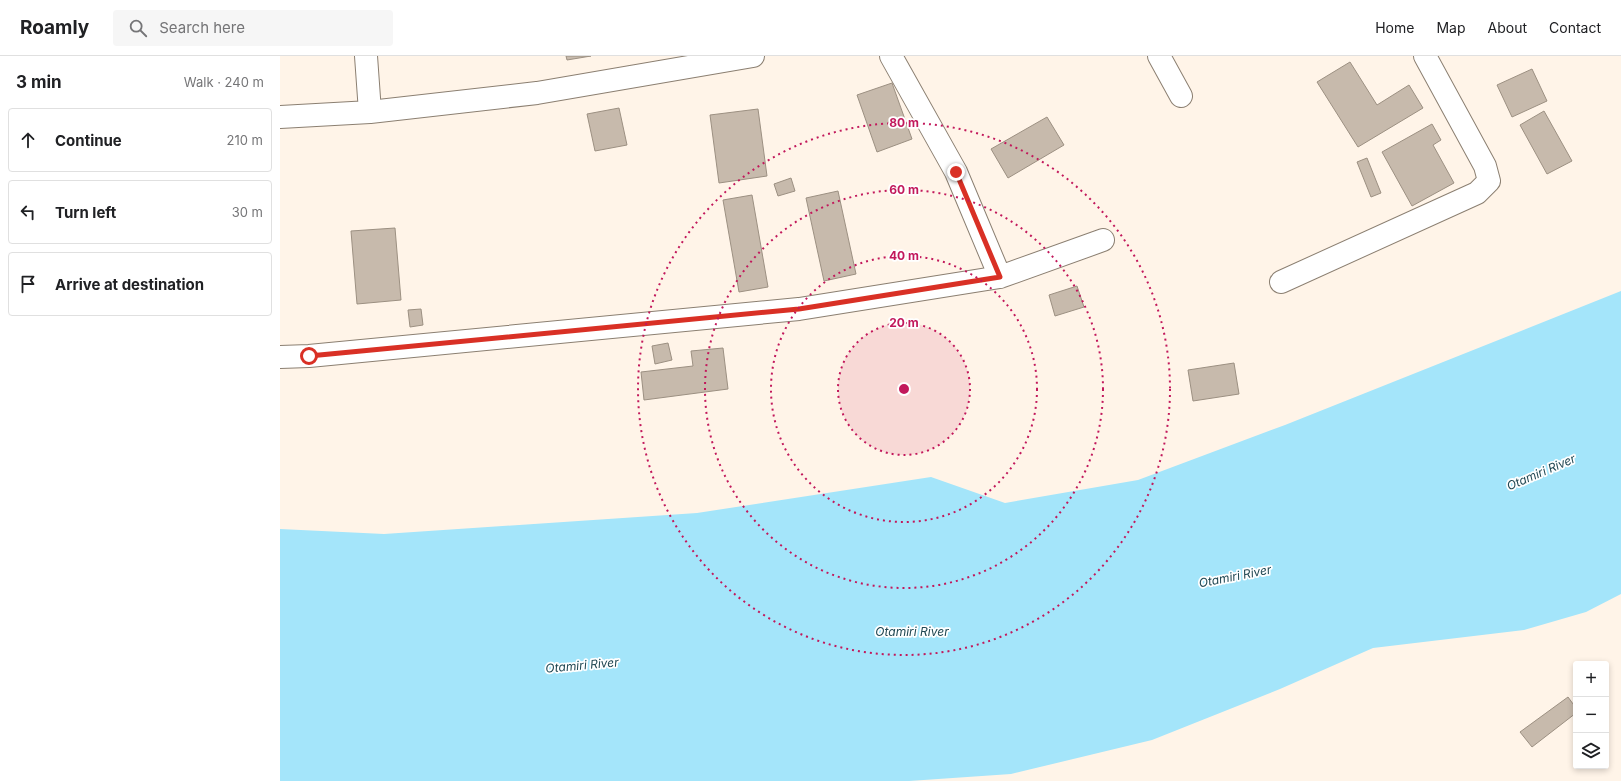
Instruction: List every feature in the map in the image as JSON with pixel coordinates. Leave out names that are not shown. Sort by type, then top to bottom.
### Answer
[{"type":"street","points":[[366,56],[370,112]]},
{"type":"street","points":[[280,117],[370,112],[537,93],[752,56]]},
{"type":"street","points":[[891,56],[956,172],[1000,277]]},
{"type":"street","points":[[1159,56],[1181,96]]},
{"type":"street","points":[[1281,282],[1477,193],[1489,181],[1485,166],[1425,56]]},
{"type":"street","points":[[280,357],[316,356],[799,309],[1000,277],[1103,240]]},
{"type":"water","name":"Otamiri River","points":[[1621,291],[1621,594],[1586,612],[1524,630],[1373,648],[1280,689],[1152,740],[1011,774],[909,781],[280,781],[280,529],[384,534],[697,513],[931,477],[1005,503],[1138,480],[1285,425]]},
{"type":"building","points":[[566,56],[591,56],[567,60]]},
{"type":"building","points":[[1350,62],[1377,105],[1409,85],[1423,108],[1358,147],[1317,82]]},
{"type":"building","points":[[1532,69],[1547,101],[1512,117],[1497,85]]},
{"type":"building","points":[[892,83],[912,139],[877,152],[857,95]]},
{"type":"building","points":[[619,108],[627,145],[595,151],[587,114]]},
{"type":"building","points":[[758,109],[767,176],[719,183],[710,115]]},
{"type":"building","points":[[1544,111],[1572,161],[1547,174],[1520,125]]},
{"type":"building","points":[[1047,117],[1064,145],[1008,178],[991,149]]},
{"type":"building","points":[[1432,124],[1441,140],[1433,145],[1454,183],[1412,206],[1382,152]]},
{"type":"building","points":[[1367,158],[1381,193],[1371,197],[1357,162]]},
{"type":"building","points":[[791,178],[795,191],[778,196],[774,184]]},
{"type":"building","points":[[838,191],[856,274],[824,281],[806,198]]},
{"type":"building","points":[[752,195],[768,287],[739,292],[723,200]]},
{"type":"building","points":[[395,228],[401,300],[357,304],[351,231]]},
{"type":"building","points":[[1077,286],[1084,307],[1055,316],[1049,295]]},
{"type":"building","points":[[421,309],[423,325],[410,327],[408,310]]},
{"type":"building","points":[[668,343],[672,360],[655,364],[652,346]]},
{"type":"building","points":[[723,348],[728,389],[644,400],[641,372],[693,366],[691,351]]},
{"type":"building","points":[[1234,363],[1239,394],[1193,401],[1188,370]]},
{"type":"building","points":[[1568,697],[1573,704],[1573,715],[1532,747],[1520,732]]},
{"type":"route","points":[[309,356],[799,309],[1000,277],[956,172]]}]
